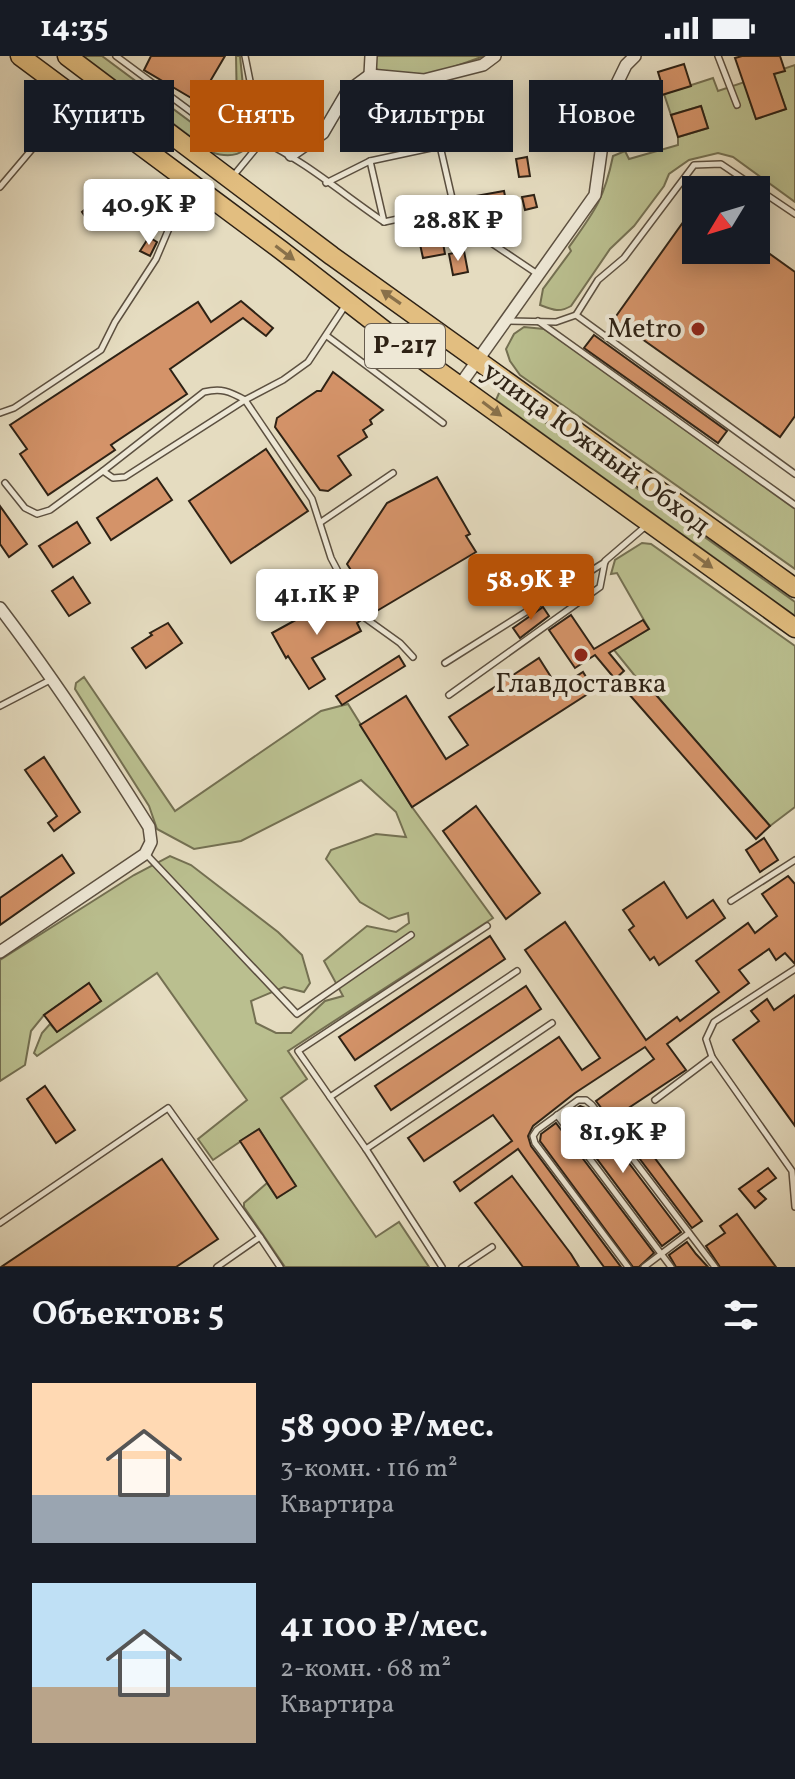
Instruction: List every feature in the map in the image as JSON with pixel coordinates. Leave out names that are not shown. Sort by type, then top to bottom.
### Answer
[{"type":"main road","name":"улица Южный Обход","points":[[20,56],[52,80]]},
{"type":"main road","name":"улица Южный Обход","points":[[67,56],[332,256],[795,588]]},
{"type":"main road","name":"улица Южный Обход","points":[[149,152],[460,385],[795,628]]},
{"type":"street","points":[[370,75],[371,56]]},
{"type":"street","points":[[291,155],[323,133],[347,92],[370,75],[424,80],[483,65],[495,56]]},
{"type":"street","points":[[460,385],[595,195],[608,102],[628,59]]},
{"type":"street","points":[[0,608],[53,678],[149,827],[151,842],[145,854],[0,952]]},
{"type":"lane","points":[[116,56],[190,111]]},
{"type":"lane","points":[[245,56],[250,80]]},
{"type":"lane","points":[[718,56],[737,105]]},
{"type":"lane","points":[[326,183],[370,161],[440,146],[454,207],[466,226],[539,275]]},
{"type":"lane","points":[[0,187],[30,152]]},
{"type":"lane","points":[[231,180],[253,152]]},
{"type":"lane","points":[[285,152],[384,222],[454,207]]},
{"type":"lane","points":[[370,161],[384,222]]},
{"type":"lane","points":[[505,322],[556,322],[576,315],[598,280],[624,258],[694,165],[721,164],[795,214]]},
{"type":"lane","points":[[0,413],[14,408],[101,350],[115,322],[156,259],[189,182]]},
{"type":"lane","points":[[103,471],[113,478],[125,477],[245,400],[283,380],[308,362],[348,301]]},
{"type":"lane","points":[[576,315],[795,474]]},
{"type":"lane","points":[[537,320],[795,505]]},
{"type":"lane","points":[[327,336],[443,423]]},
{"type":"lane","points":[[5,483],[25,508],[37,514],[50,510],[204,392],[219,388],[245,400],[312,499],[331,558],[361,615],[400,643],[413,657]]},
{"type":"lane","points":[[321,522],[393,473]]},
{"type":"lane","points":[[445,663],[605,561],[651,522]]},
{"type":"lane","points":[[449,695],[600,587],[605,561]]},
{"type":"lane","points":[[0,706],[53,678]]},
{"type":"lane","points":[[145,854],[297,1014],[411,935]]},
{"type":"lane","points":[[731,901],[795,860]]},
{"type":"lane","points":[[442,1267],[298,1051],[487,926]]},
{"type":"lane","points":[[795,969],[714,1022],[706,1039],[712,1057],[793,1170],[795,1207]]},
{"type":"lane","points":[[330,1097],[517,971]]},
{"type":"lane","points":[[366,1149],[552,1023]]},
{"type":"lane","points":[[655,1100],[712,1057]]},
{"type":"lane","points":[[628,1267],[535,1143],[533,1136],[537,1130],[578,1100],[586,1100],[592,1105],[715,1267]]},
{"type":"lane","points":[[0,1223],[168,1108],[280,1267]]},
{"type":"lane","points":[[557,1115],[671,1267]]},
{"type":"lane","points":[[644,1267],[689,1233]]},
{"type":"lane","points":[[217,1267],[260,1237]]},
{"type":"lane","points":[[462,1267],[492,1247]]},
{"type":"green space","points":[[83,56],[102,56],[134,80],[115,80]]},
{"type":"green space","points":[[236,56],[240,56],[242,80],[236,80]]},
{"type":"green space","points":[[375,56],[484,56],[428,74],[399,77],[375,68]]},
{"type":"green space","points":[[795,65],[795,202],[770,184],[770,176],[759,176],[733,157],[718,153],[689,160],[669,174],[664,186],[634,226],[610,249],[571,306],[556,310],[540,305],[543,289],[571,251],[569,247],[597,205],[613,156],[626,152],[629,159],[663,152],[663,149],[678,145],[678,137],[708,128],[701,106],[671,115],[664,94],[713,78],[718,91]],"holes":[[[777,84],[786,109],[756,119],[748,95]]]},
{"type":"green space","points":[[174,110],[190,121],[190,136],[174,124]]},
{"type":"green space","points":[[211,152],[240,152],[237,154]]},
{"type":"green space","points":[[524,327],[544,329],[795,509],[795,569],[520,375],[506,349],[514,334]]},
{"type":"green space","points":[[503,392],[795,602],[795,616],[496,400]]},
{"type":"green space","points":[[642,543],[651,544],[795,646],[795,807],[770,826],[614,650],[649,629],[617,573],[611,574],[615,560]]},
{"type":"green space","points":[[84,677],[175,811],[321,711],[348,704],[412,807],[493,918],[288,1051],[307,1079],[281,1098],[376,1237],[399,1222],[429,1267],[285,1267],[244,1203],[267,1183],[277,1198],[295,1186],[259,1129],[213,1160],[198,1139],[247,1100],[157,973],[37,1056],[34,1053],[42,1033],[50,1024],[57,1032],[101,1001],[88,984],[44,1015],[31,1031],[25,1065],[0,1081],[0,960],[134,875],[170,856],[191,865],[278,932],[302,955],[310,983],[304,992],[284,987],[251,1001],[256,1023],[276,1033],[291,1033],[325,1001],[343,996],[324,961],[367,926],[396,932],[409,923],[408,913],[389,919],[360,902],[326,859],[331,850],[376,834],[406,837],[396,812],[361,780],[241,841],[194,849],[157,829],[149,806],[75,689],[76,683]]},
{"type":"building","points":[[151,56],[225,56],[211,80],[190,80],[190,97],[174,88],[174,80],[161,80],[144,70]]},
{"type":"building","points":[[780,56],[785,71],[774,74],[786,109],[756,119],[735,58]]},
{"type":"building","points":[[684,64],[691,86],[663,95],[663,80],[658,72]]},
{"type":"building","points":[[701,106],[708,128],[678,137],[671,115]]},
{"type":"building","points":[[527,157],[530,176],[519,177],[516,159]]},
{"type":"building","points":[[504,191],[507,206],[472,212],[470,197]]},
{"type":"building","points":[[534,195],[537,207],[525,210],[522,197]]},
{"type":"building","points":[[96,200],[108,213],[92,227],[82,212]]},
{"type":"building","points":[[682,224],[682,264],[770,264],[770,254],[795,272],[795,416],[780,437],[614,319]]},
{"type":"building","points":[[441,232],[445,254],[423,258],[418,235]]},
{"type":"building","points":[[149,237],[157,242],[150,256],[140,251]]},
{"type":"building","points":[[464,251],[468,272],[453,275],[449,254]]},
{"type":"building","points":[[241,301],[273,328],[266,336],[243,318],[170,369],[187,394],[111,445],[115,450],[48,495],[20,454],[27,449],[10,425],[198,302],[211,322]]},
{"type":"building","points":[[594,335],[727,431],[718,443],[584,348]]},
{"type":"building","points":[[333,372],[383,410],[363,430],[367,437],[338,456],[351,475],[328,491],[320,490],[275,427],[277,418],[321,391]]},
{"type":"building","points":[[266,449],[308,511],[231,563],[189,501]]},
{"type":"building","points":[[437,477],[470,534],[466,536],[476,552],[370,615],[359,600],[367,595],[347,564],[387,503]]},
{"type":"building","points":[[157,478],[172,500],[111,540],[97,518]]},
{"type":"building","points":[[0,506],[27,544],[9,557],[0,544]]},
{"type":"building","points":[[77,522],[90,543],[53,567],[39,546]]},
{"type":"building","points":[[73,577],[90,603],[69,616],[52,591]]},
{"type":"building","points":[[341,595],[360,621],[357,623],[361,631],[312,658],[325,679],[309,689],[272,633]]},
{"type":"building","points":[[543,607],[549,616],[520,638],[513,628]]},
{"type":"building","points":[[571,615],[594,649],[643,620],[649,629],[609,653],[624,671],[615,679],[595,655],[575,668],[549,630]]},
{"type":"building","points":[[168,623],[182,643],[146,668],[132,648]]},
{"type":"building","points":[[399,656],[405,666],[342,705],[336,696]]},
{"type":"building","points":[[539,658],[558,688],[583,672],[594,690],[412,807],[360,725],[406,696],[446,759],[468,745],[449,717]]},
{"type":"building","points":[[643,680],[770,826],[756,839],[628,693]]},
{"type":"building","points":[[44,757],[80,812],[54,831],[48,823],[57,816],[25,770]]},
{"type":"building","points":[[476,806],[540,893],[506,919],[443,831]]},
{"type":"building","points":[[764,838],[778,860],[760,872],[746,850]]},
{"type":"building","points":[[62,855],[74,873],[0,925],[0,898]]},
{"type":"building","points":[[788,876],[795,884],[795,964],[785,953],[776,960],[769,949],[739,970],[749,983],[667,1044],[686,1070],[621,1113],[702,1221],[692,1228],[596,1101],[654,1059],[645,1047],[575,1093],[533,1126],[528,1136],[531,1146],[621,1267],[604,1267],[518,1149],[460,1191],[454,1182],[512,1141],[493,1115],[424,1161],[408,1138],[559,1037],[582,1070],[600,1058],[525,950],[565,922],[646,1040],[677,1017],[680,1021],[719,992],[696,961],[748,923],[755,933],[777,916],[762,894]]},
{"type":"building","points":[[664,882],[687,918],[713,900],[725,918],[659,965],[654,957],[650,960],[629,930],[634,926],[623,910]]},
{"type":"building","points":[[490,936],[505,959],[355,1060],[339,1037]]},
{"type":"building","points":[[89,983],[101,1001],[57,1032],[44,1015]]},
{"type":"building","points":[[526,986],[541,1009],[391,1110],[375,1086]]},
{"type":"building","points":[[795,995],[795,1126],[733,1040],[759,1021],[751,1011],[767,999],[774,1010]]},
{"type":"building","points":[[45,1086],[75,1130],[56,1143],[27,1099]]},
{"type":"building","points":[[580,1106],[588,1109],[681,1232],[662,1246],[565,1116]]},
{"type":"building","points":[[556,1123],[654,1253],[639,1267],[633,1267],[540,1141],[541,1134]]},
{"type":"building","points":[[259,1129],[296,1186],[277,1198],[240,1141]]},
{"type":"building","points":[[162,1159],[218,1239],[176,1267],[1,1267]]},
{"type":"building","points":[[768,1168],[776,1178],[758,1191],[766,1199],[755,1208],[739,1189]]},
{"type":"building","points":[[512,1176],[579,1267],[523,1267],[475,1203]]},
{"type":"building","points":[[737,1214],[776,1267],[720,1267],[706,1246],[725,1233],[720,1226]]},
{"type":"building","points":[[687,1242],[708,1267],[676,1267],[669,1255]]},
{"type":"place","name":"Metro","points":[[698,329]]},
{"type":"place","name":"Главдоставка","points":[[581,655]]}]
